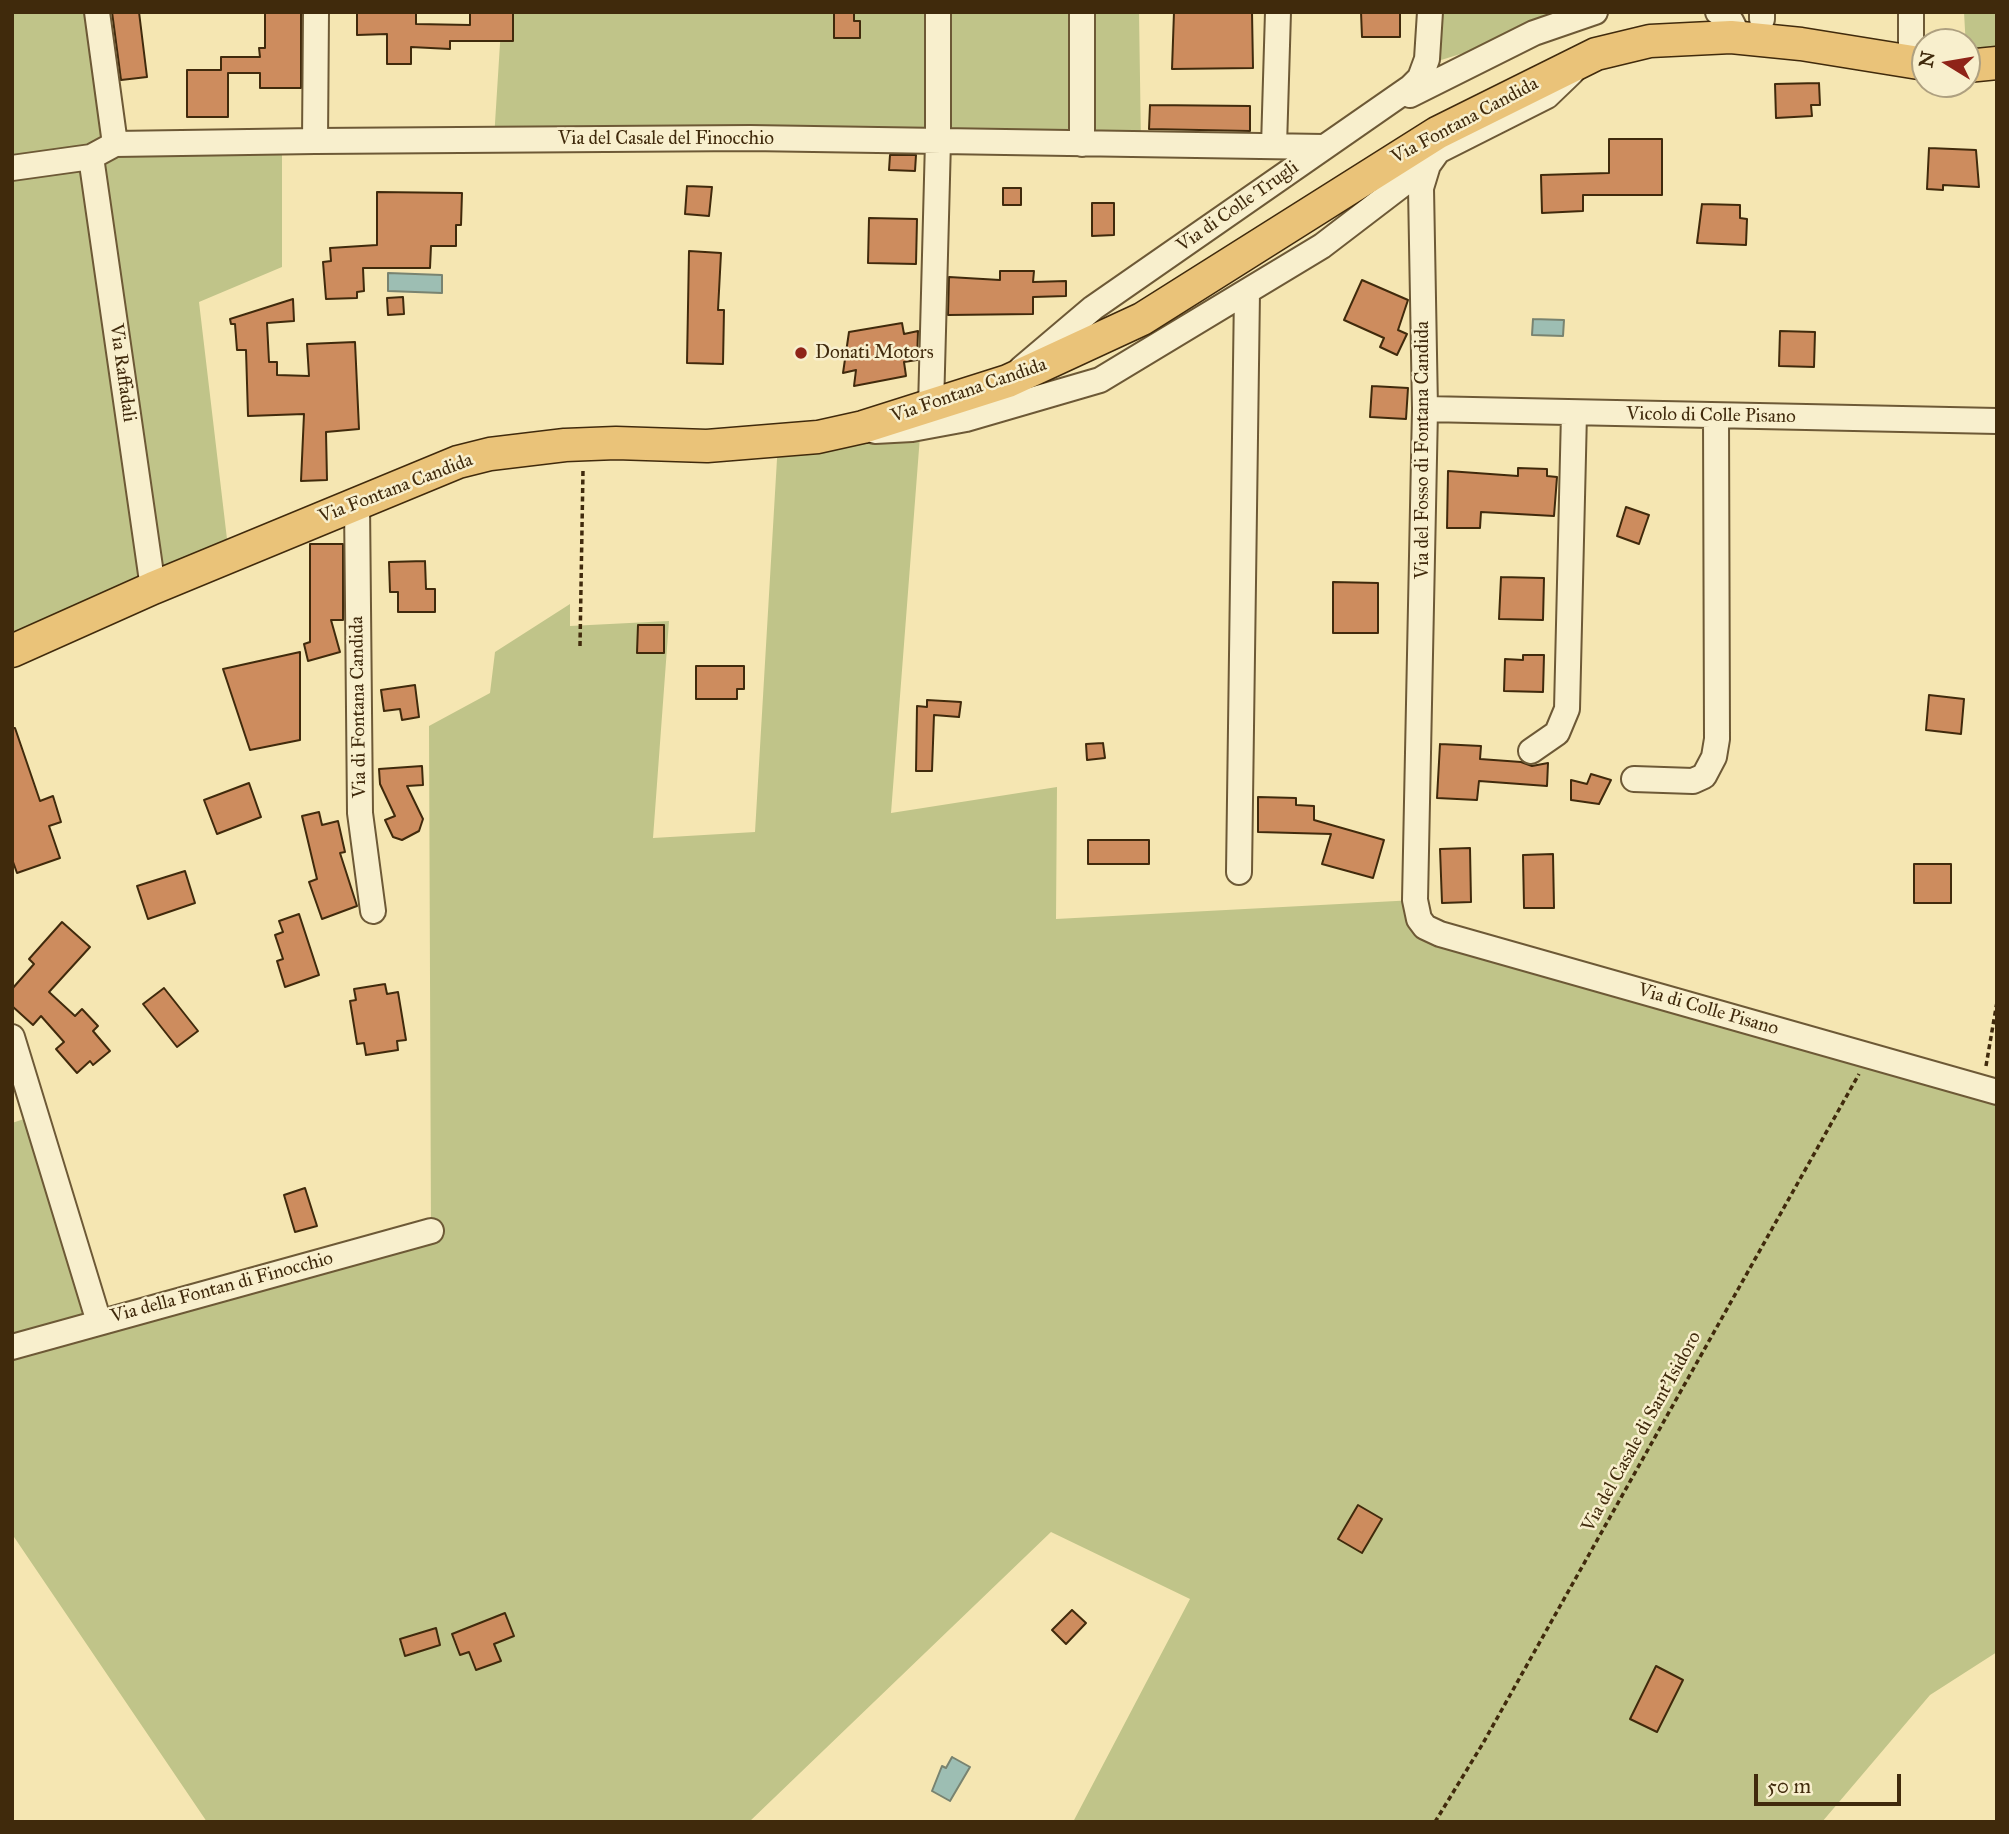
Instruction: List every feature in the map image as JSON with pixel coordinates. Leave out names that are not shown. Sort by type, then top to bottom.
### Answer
[{"type":"main road","name":"Via Fontana Candida","points":[[12,651],[153,588],[467,460],[516,450],[583,444],[721,446],[779,442],[850,430],[1008,381],[1096,342],[1165,306],[1437,133],[1578,60],[1650,41],[1754,23],[1911,61]]},
{"type":"street","points":[[97,12],[115,144]]},
{"type":"street","points":[[315,141],[316,12]]},
{"type":"street","points":[[931,407],[939,141],[938,12]]},
{"type":"street","points":[[1082,12],[1082,144]]},
{"type":"street","points":[[1274,146],[1278,12]]},
{"type":"street","name":"Via di Colle Trugli","points":[[1008,381],[1093,308],[1411,87],[1423,72],[1429,47],[1430,12]]},
{"type":"street","points":[[1372,115],[1513,42],[1550,26],[1595,12]]},
{"type":"street","points":[[1717,12],[1731,21],[1754,23]]},
{"type":"street","points":[[850,430],[886,431],[948,423],[1088,384],[1112,373],[1340,234],[1428,166],[1438,151],[1451,142],[1547,96],[1565,81],[1578,60]]},
{"type":"street","name":"Via del Casale del Finocchio","points":[[12,168],[91,157],[115,144],[750,138],[1324,147]]},
{"type":"street","name":"Via Raffadali","points":[[91,157],[153,588]]},
{"type":"street","name":"Via del Fosso di Fontana Candida","points":[[1421,923],[1415,900],[1425,409],[1420,214],[1421,188],[1428,166]]},
{"type":"street","points":[[1239,872],[1247,292]]},
{"type":"street","name":"Vicolo di Colle Pisano","points":[[1425,409],[1997,421]]},
{"type":"street","points":[[1531,751],[1557,733],[1567,709],[1574,413]]},
{"type":"street","points":[[1634,779],[1693,781],[1704,776],[1714,757],[1717,739],[1716,416]]},
{"type":"street","name":"Via di Fontana Candida","points":[[357,503],[360,806],[373,911]]},
{"type":"street","name":"Via di Colle Pisano","points":[[1421,923],[1440,934],[1989,1090]]},
{"type":"street","points":[[12,1037],[99,1322]]},
{"type":"street","name":"Via della Fontan di Finocchio","points":[[12,1347],[431,1231]]},
{"type":"path","points":[[580,646],[583,444]]},
{"type":"path","points":[[1989,1090],[1997,1002]]},
{"type":"path","name":"Via del Casale di Sant'Isidoro","points":[[1435,1822],[1482,1745],[1869,1055]]},
{"type":"green space","points":[[12,12],[97,12],[116,144],[282,142],[282,267],[199,302],[229,556],[12,651]]},
{"type":"green space","points":[[502,12],[1139,12],[1141,145],[494,139]]},
{"type":"green space","points":[[1430,12],[1551,12],[1551,26],[1425,65]]},
{"type":"green space","points":[[1964,12],[1997,12],[1997,63],[1981,65],[1981,28],[1965,28]]},
{"type":"green space","points":[[922,410],[891,813],[1057,787],[1056,919],[1415,900],[1419,919],[1997,1092],[1997,1652],[1930,1695],[1822,1822],[1073,1822],[1190,1599],[1051,1532],[749,1822],[207,1822],[12,1534],[12,1123],[36,1115],[100,1322],[431,1231],[429,726],[490,693],[495,652],[570,604],[570,626],[669,621],[653,838],[755,832],[778,442]]},
{"type":"water","points":[[388,273],[442,275],[442,293],[388,291]]},
{"type":"water","points":[[1533,319],[1564,320],[1563,336],[1532,335]]},
{"type":"water","points":[[952,1757],[970,1767],[950,1801],[932,1791],[942,1766],[946,1768]]},
{"type":"building","points":[[112,12],[139,12],[147,77],[121,80]]},
{"type":"building","points":[[265,12],[301,12],[301,88],[260,88],[260,73],[228,73],[228,117],[187,117],[187,70],[221,70],[221,57],[260,57],[259,48],[265,48]]},
{"type":"building","points":[[357,12],[416,12],[416,24],[470,25],[470,12],[513,12],[513,41],[450,41],[450,49],[411,47],[411,64],[387,64],[387,34],[357,35]]},
{"type":"building","points":[[834,12],[854,12],[854,21],[860,21],[860,38],[834,38]]},
{"type":"building","points":[[1174,12],[1252,12],[1253,68],[1172,69]]},
{"type":"building","points":[[1361,12],[1400,12],[1400,37],[1362,37]]},
{"type":"building","points":[[1819,83],[1820,105],[1811,105],[1812,116],[1776,118],[1775,84]]},
{"type":"building","points":[[1150,105],[1250,106],[1250,131],[1149,129]]},
{"type":"building","points":[[1609,139],[1662,139],[1662,195],[1583,195],[1583,211],[1542,213],[1541,175],[1609,173]]},
{"type":"building","points":[[1929,148],[1976,150],[1979,187],[1943,185],[1943,190],[1927,189]]},
{"type":"building","points":[[890,155],[916,155],[915,171],[889,170]]},
{"type":"building","points":[[687,186],[712,187],[709,216],[685,214]]},
{"type":"building","points":[[1003,188],[1021,188],[1021,205],[1003,205]]},
{"type":"building","points":[[377,192],[462,193],[461,225],[456,225],[456,246],[431,246],[430,268],[363,268],[364,291],[357,292],[357,298],[326,299],[323,262],[331,261],[330,248],[377,245]]},
{"type":"building","points":[[1092,203],[1114,203],[1114,235],[1092,236]]},
{"type":"building","points":[[1702,204],[1740,205],[1740,218],[1747,219],[1746,245],[1697,243]]},
{"type":"building","points":[[869,218],[917,219],[916,264],[868,263]]},
{"type":"building","points":[[689,251],[721,253],[718,310],[724,310],[723,364],[687,363]]},
{"type":"building","points":[[1000,271],[1034,271],[1033,282],[1066,281],[1066,296],[1033,297],[1033,314],[948,315],[949,277],[1000,280]]},
{"type":"building","points":[[1362,280],[1408,300],[1398,330],[1407,334],[1397,355],[1380,347],[1384,338],[1344,320]]},
{"type":"building","points":[[403,297],[404,314],[388,315],[387,298]]},
{"type":"building","points":[[293,299],[294,321],[267,323],[269,362],[277,362],[277,375],[309,376],[307,344],[355,342],[359,429],[326,432],[327,480],[301,481],[304,414],[248,416],[246,350],[237,350],[235,324],[231,324],[230,319]]},
{"type":"building","points":[[902,323],[904,334],[918,331],[917,360],[904,362],[906,376],[854,386],[856,370],[843,373],[849,332]]},
{"type":"building","points":[[1780,331],[1815,332],[1814,367],[1779,366]]},
{"type":"building","points":[[1372,386],[1408,388],[1406,419],[1370,417]]},
{"type":"building","points":[[1518,468],[1547,469],[1547,476],[1557,477],[1554,516],[1481,512],[1480,528],[1447,528],[1448,471],[1518,476]]},
{"type":"building","points":[[1626,507],[1649,515],[1639,544],[1617,536]]},
{"type":"building","points":[[310,544],[343,544],[343,620],[331,620],[340,652],[308,661],[304,644],[310,642]]},
{"type":"building","points":[[425,561],[426,589],[435,589],[435,612],[398,612],[398,592],[390,592],[389,562]]},
{"type":"building","points":[[1501,577],[1544,578],[1543,620],[1499,619]]},
{"type":"building","points":[[1333,582],[1378,583],[1378,633],[1333,633]]},
{"type":"building","points":[[638,625],[664,625],[664,653],[637,653]]},
{"type":"building","points":[[300,652],[300,740],[250,750],[223,669]]},
{"type":"building","points":[[1523,655],[1544,655],[1543,692],[1504,691],[1505,659],[1523,660]]},
{"type":"building","points":[[696,666],[744,666],[744,689],[737,689],[737,699],[696,699]]},
{"type":"building","points":[[415,685],[419,717],[402,720],[400,709],[384,711],[381,690]]},
{"type":"building","points":[[1929,695],[1964,699],[1961,734],[1926,730]]},
{"type":"building","points":[[927,700],[961,702],[959,717],[934,715],[932,771],[916,771],[917,706],[927,707]]},
{"type":"building","points":[[12,728],[15,728],[40,801],[53,796],[61,822],[49,826],[60,858],[17,873],[12,859]]},
{"type":"building","points":[[1103,743],[1105,758],[1087,760],[1086,744]]},
{"type":"building","points":[[1440,744],[1481,746],[1480,759],[1521,762],[1532,766],[1548,763],[1547,786],[1479,781],[1477,800],[1437,798]]},
{"type":"building","points":[[422,766],[423,785],[407,786],[423,819],[419,831],[402,840],[393,837],[385,820],[395,816],[380,784],[379,769]]},
{"type":"building","points":[[1591,774],[1611,780],[1599,804],[1571,800],[1571,780],[1587,784]]},
{"type":"building","points":[[249,783],[261,817],[217,834],[204,800]]},
{"type":"building","points":[[1258,797],[1296,798],[1296,805],[1314,806],[1314,820],[1384,840],[1373,878],[1322,864],[1331,834],[1258,832]]},
{"type":"building","points":[[319,812],[322,825],[338,821],[345,852],[340,853],[357,906],[322,919],[309,882],[317,879],[302,816]]},
{"type":"building","points":[[1088,840],[1149,840],[1149,864],[1088,864]]},
{"type":"building","points":[[1470,848],[1471,902],[1442,903],[1440,849]]},
{"type":"building","points":[[1553,854],[1554,908],[1524,908],[1523,855]]},
{"type":"building","points":[[1914,864],[1951,864],[1951,903],[1914,903]]},
{"type":"building","points":[[185,871],[195,903],[148,919],[137,886]]},
{"type":"building","points":[[299,914],[319,975],[285,987],[277,961],[283,959],[275,935],[283,932],[279,921]]},
{"type":"building","points":[[62,922],[90,947],[49,992],[75,1016],[82,1009],[98,1026],[93,1031],[110,1051],[93,1065],[90,1061],[77,1073],[56,1049],[64,1042],[41,1016],[33,1025],[12,1006],[12,989],[34,964],[29,959]]},
{"type":"building","points":[[385,984],[387,994],[398,992],[406,1040],[397,1041],[398,1050],[366,1055],[364,1043],[357,1044],[350,1001],[356,1000],[354,989]]},
{"type":"building","points":[[164,988],[198,1031],[177,1047],[143,1004]]},
{"type":"building","points":[[305,1188],[317,1226],[295,1232],[284,1195]]},
{"type":"building","points":[[1358,1505],[1382,1519],[1362,1553],[1338,1539]]},
{"type":"building","points":[[1072,1610],[1086,1623],[1066,1644],[1052,1630]]},
{"type":"building","points":[[505,1613],[514,1636],[494,1644],[501,1661],[476,1670],[469,1652],[460,1655],[452,1634]]},
{"type":"building","points":[[436,1628],[440,1645],[405,1656],[400,1639]]},
{"type":"building","points":[[1656,1666],[1683,1680],[1657,1732],[1630,1719]]},
{"type":"place","name":"Donati Motors","points":[[801,353]]}]
